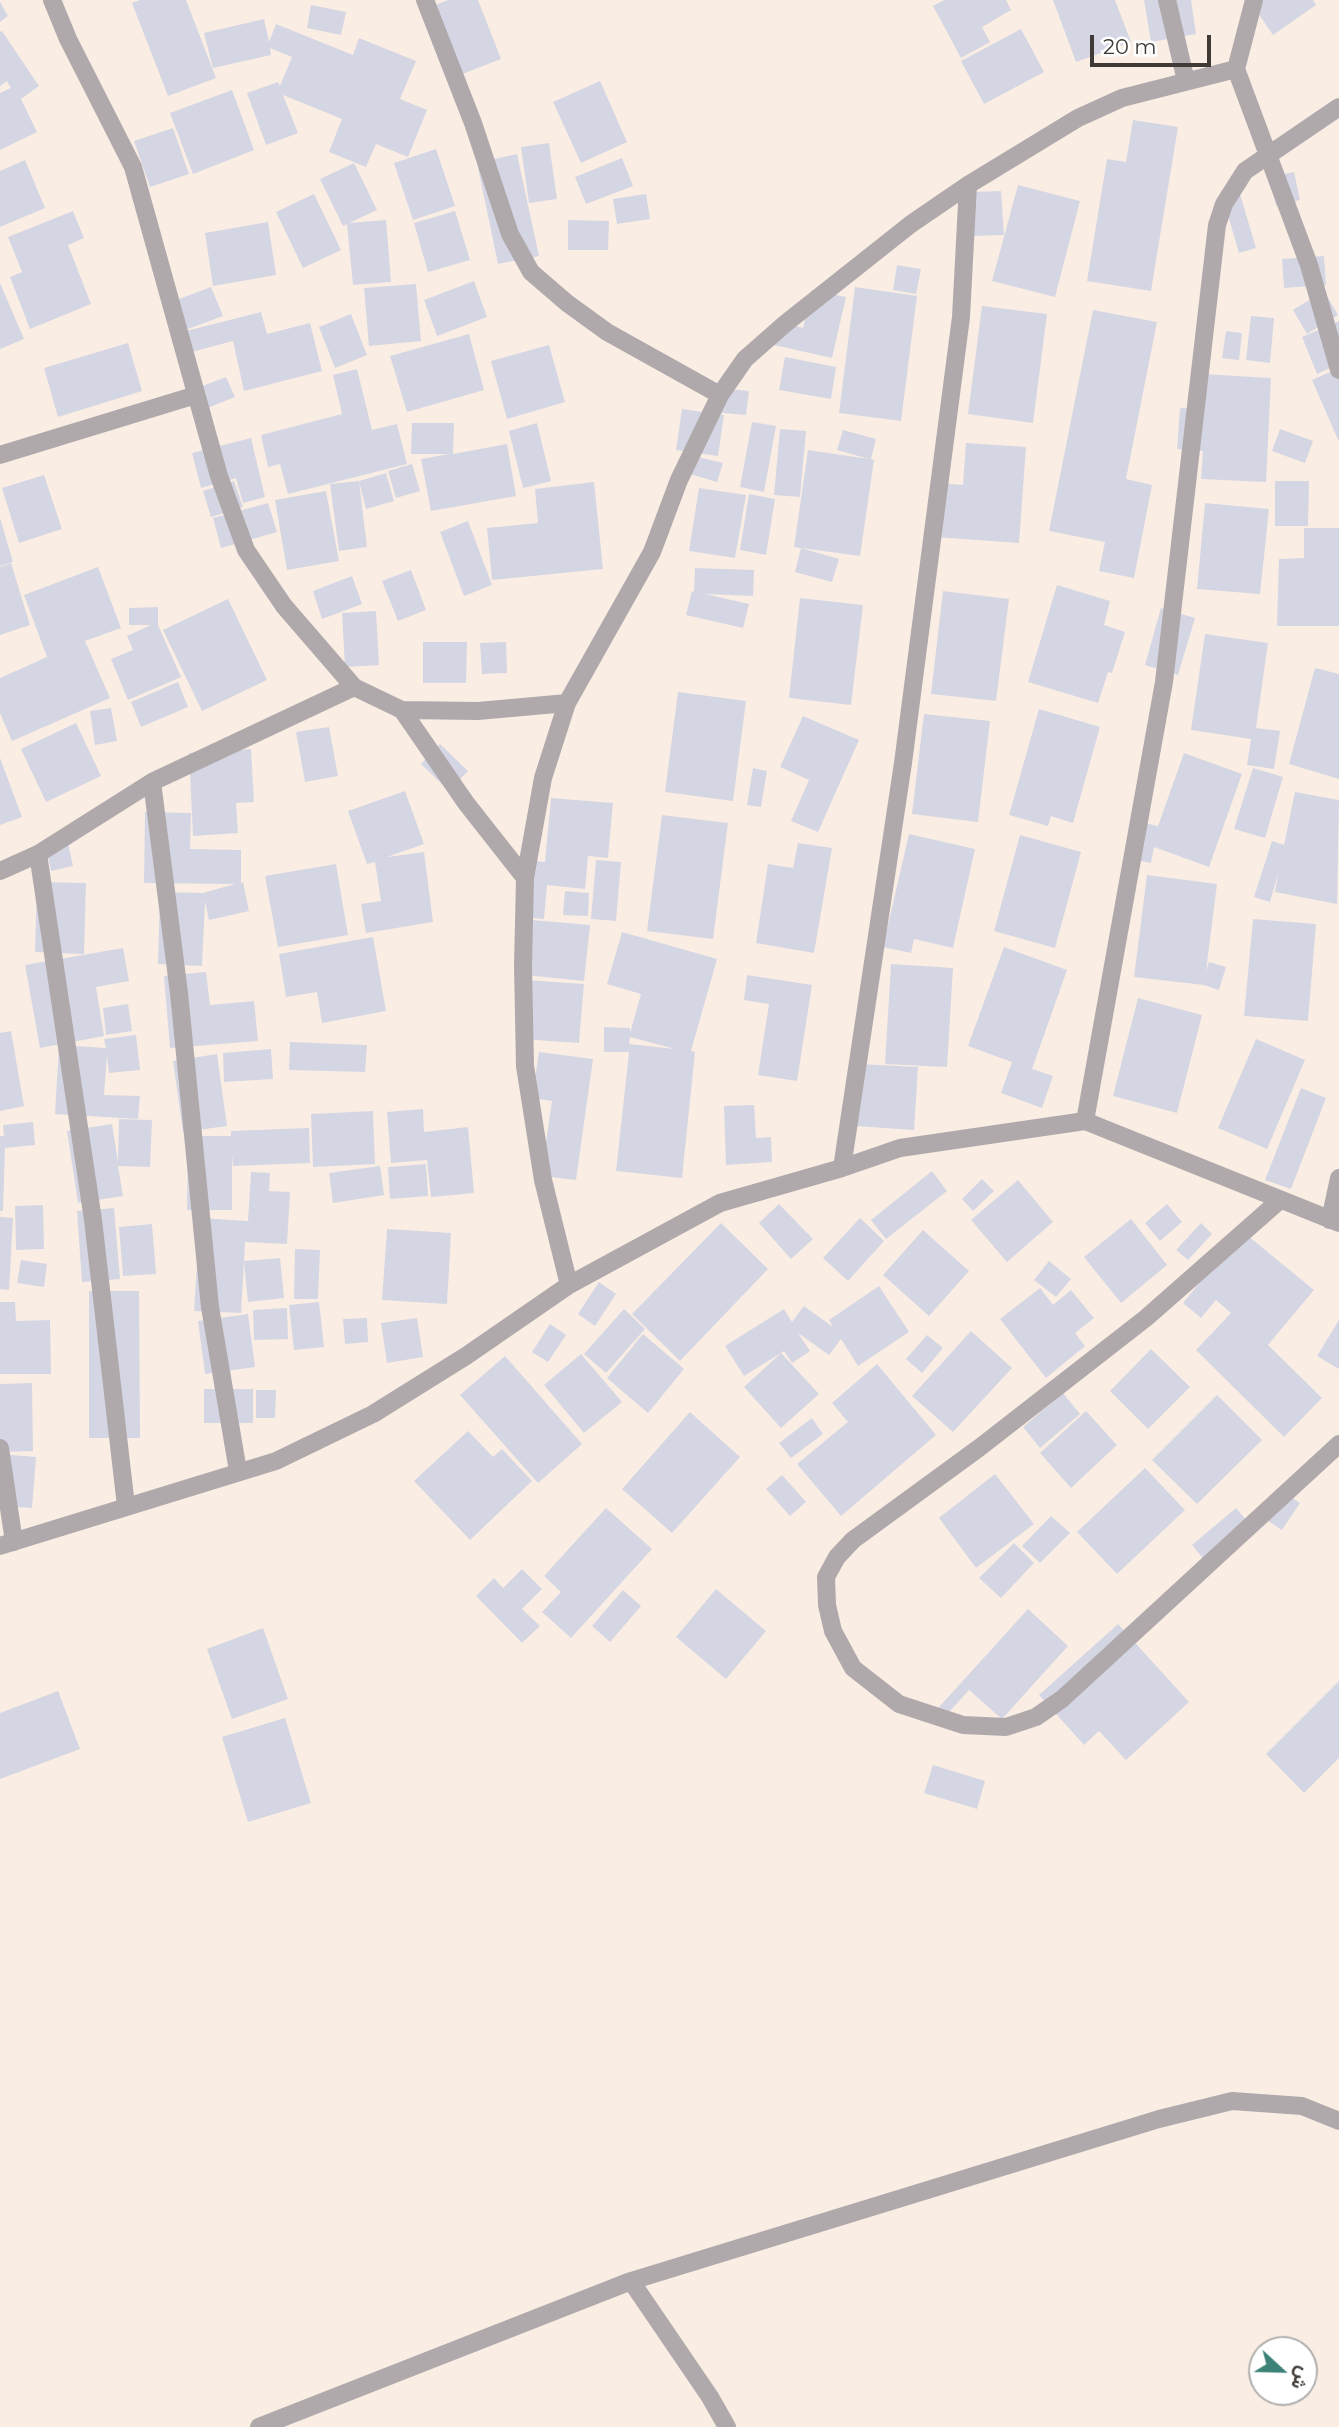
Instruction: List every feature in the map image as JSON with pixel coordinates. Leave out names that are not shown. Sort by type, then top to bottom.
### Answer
[{"type":"street","points":[[52,0],[68,39],[133,167],[219,476],[246,550],[284,606],[354,687],[402,710],[478,710],[566,703]]},
{"type":"street","points":[[425,0],[473,123],[510,234],[531,272],[607,332],[720,395]]},
{"type":"street","points":[[1167,0],[1186,80]]},
{"type":"street","points":[[1254,0],[1236,69],[1309,265],[1339,370]]},
{"type":"street","points":[[569,1285],[543,1180],[525,1066],[525,878],[543,778],[566,703],[652,552],[679,480],[720,395],[745,359],[786,323],[911,224],[968,185],[1078,118],[1122,98],[1236,69]]},
{"type":"street","points":[[1085,1121],[1164,682],[1217,225],[1224,204],[1245,171],[1339,107]]},
{"type":"street","points":[[842,1168],[903,762],[961,317],[968,185]]},
{"type":"street","points":[[0,455],[196,396]]},
{"type":"street","points":[[0,871],[38,854],[152,782],[354,687]]},
{"type":"street","points":[[402,710],[466,803],[525,878]]},
{"type":"street","points":[[152,782],[179,993],[210,1307],[238,1471]]},
{"type":"street","points":[[38,854],[93,1220],[126,1506]]},
{"type":"street","points":[[0,1448],[7,1544],[276,1461],[373,1414],[466,1356],[569,1285],[720,1203],[842,1168],[900,1148],[1085,1121],[1334,1222],[1339,1178]]},
{"type":"street","points":[[1280,1200],[1146,1318],[979,1448],[853,1540],[836,1557],[826,1577],[827,1605],[833,1631],[853,1668],[900,1704],[963,1725],[1006,1727],[1036,1717],[1062,1699],[1339,1444]]},
{"type":"street","points":[[259,2427],[631,2281],[1159,2119],[1232,2101],[1302,2106],[1339,2121]]},
{"type":"street","points":[[631,2281],[710,2397],[727,2427]]},
{"type":"building","points":[[140,0],[186,0],[216,78],[168,96],[132,3]]},
{"type":"building","points":[[448,0],[478,0],[501,59],[447,80],[420,11]]},
{"type":"building","points":[[944,0],[1006,0],[1011,10],[982,27],[990,42],[961,58],[933,6]]},
{"type":"building","points":[[1053,0],[1115,0],[1131,42],[1076,62]]},
{"type":"building","points":[[1144,0],[1191,0],[1196,34],[1151,42]]},
{"type":"building","points":[[1249,0],[1313,0],[1316,5],[1273,35]]},
{"type":"building","points":[[0,2],[8,16],[0,22]]},
{"type":"building","points":[[311,5],[346,12],[341,35],[307,28]]},
{"type":"building","points":[[264,19],[269,42],[276,24],[353,55],[359,38],[416,61],[400,99],[427,110],[408,157],[376,144],[366,167],[329,152],[342,119],[283,95],[298,133],[266,145],[247,93],[278,82],[280,86],[292,57],[270,48],[271,55],[213,68],[204,33]]},
{"type":"building","points":[[1021,29],[1044,72],[984,104],[961,61]]},
{"type":"building","points":[[2,31],[39,86],[21,99],[37,132],[0,150],[0,93],[11,88],[7,81],[0,86]]},
{"type":"building","points":[[600,81],[627,142],[581,163],[553,102]]},
{"type":"building","points":[[232,90],[254,150],[193,174],[170,113]]},
{"type":"building","points":[[1133,120],[1178,127],[1151,291],[1087,281],[1107,159],[1126,162]]},
{"type":"building","points":[[173,128],[189,174],[150,187],[134,141]]},
{"type":"building","points":[[549,143],[557,199],[529,203],[521,147]]},
{"type":"building","points":[[436,149],[455,206],[413,220],[394,163]]},
{"type":"building","points":[[517,154],[539,256],[498,264],[477,163]]},
{"type":"building","points":[[622,158],[633,186],[586,204],[575,177]]},
{"type":"building","points":[[25,160],[45,208],[0,227],[0,171]]},
{"type":"building","points":[[354,163],[377,210],[349,223],[386,220],[391,282],[353,285],[347,224],[343,226],[320,179]]},
{"type":"building","points":[[1294,172],[1300,200],[1276,206],[1270,177]]},
{"type":"building","points":[[1018,185],[1080,201],[1055,297],[992,281]]},
{"type":"building","points":[[1001,191],[1004,235],[974,236],[971,192]]},
{"type":"building","points":[[314,194],[341,250],[303,268],[276,212]]},
{"type":"building","points":[[646,194],[650,219],[617,224],[613,199]]},
{"type":"building","points":[[1240,194],[1256,248],[1239,253],[1223,198]]},
{"type":"building","points":[[73,211],[84,238],[68,245],[91,304],[30,329],[10,277],[22,272],[8,237]]},
{"type":"building","points":[[455,211],[470,260],[428,272],[414,223]]},
{"type":"building","points":[[568,220],[609,221],[608,250],[568,250]]},
{"type":"building","points":[[268,222],[276,275],[213,286],[205,233]]},
{"type":"building","points":[[1324,256],[1326,285],[1284,288],[1282,259]]},
{"type":"building","points":[[897,265],[921,269],[916,294],[893,290]]},
{"type":"building","points":[[474,281],[487,317],[437,336],[424,300]]},
{"type":"building","points":[[0,283],[24,339],[0,349]]},
{"type":"building","points":[[416,284],[421,341],[369,346],[364,288]]},
{"type":"building","points":[[211,287],[223,316],[177,333],[166,304]]},
{"type":"building","points":[[855,287],[917,296],[901,421],[839,413]]},
{"type":"building","points":[[812,290],[846,297],[832,358],[774,345],[780,322],[803,328]]},
{"type":"building","points":[[1324,291],[1338,315],[1307,334],[1293,310]]},
{"type":"building","points":[[982,306],[1047,314],[1033,423],[968,414]]},
{"type":"building","points":[[1093,310],[1157,322],[1126,479],[1152,485],[1134,578],[1099,571],[1105,542],[1049,531]]},
{"type":"building","points":[[261,312],[267,334],[310,323],[322,371],[244,391],[233,341],[184,354],[178,333]]},
{"type":"building","points":[[351,314],[367,355],[335,368],[319,327]]},
{"type":"building","points":[[1251,316],[1274,318],[1270,363],[1246,360]]},
{"type":"building","points":[[1339,321],[1339,364],[1317,374],[1302,337]]},
{"type":"building","points":[[1226,331],[1242,333],[1239,360],[1222,358]]},
{"type":"building","points":[[469,334],[484,390],[407,412],[390,356]]},
{"type":"building","points":[[128,343],[142,391],[58,417],[44,368]]},
{"type":"building","points":[[549,345],[565,402],[507,419],[491,361]]},
{"type":"building","points":[[785,357],[836,367],[831,399],[779,390]]},
{"type":"building","points":[[1339,368],[1339,442],[1312,380]]},
{"type":"building","points":[[357,369],[372,430],[397,424],[407,464],[288,494],[280,464],[268,467],[261,435],[342,414],[333,375]]},
{"type":"building","points":[[1203,374],[1271,378],[1266,482],[1201,479],[1203,451],[1177,449],[1180,408],[1201,409]]},
{"type":"building","points":[[226,377],[235,397],[200,411],[192,390]]},
{"type":"building","points":[[715,388],[749,391],[746,415],[712,412]]},
{"type":"building","points":[[682,409],[724,415],[718,456],[676,450]]},
{"type":"building","points":[[752,422],[776,426],[764,492],[740,487]]},
{"type":"building","points":[[412,423],[454,423],[453,454],[507,444],[516,496],[431,511],[421,459],[449,454],[411,454]]},
{"type":"building","points":[[537,423],[551,481],[523,488],[509,431]]},
{"type":"building","points":[[780,429],[806,431],[800,497],[774,495]]},
{"type":"building","points":[[1280,429],[1313,441],[1305,463],[1272,451]]},
{"type":"building","points":[[843,430],[876,439],[871,459],[874,460],[860,556],[794,547],[808,450],[869,459],[837,450]]},
{"type":"building","points":[[251,438],[265,497],[243,503],[236,478],[201,488],[192,453]]},
{"type":"building","points":[[966,443],[1026,447],[1019,543],[935,537],[939,483],[963,485]]},
{"type":"building","points":[[694,456],[723,463],[717,482],[690,474]]},
{"type":"building","points":[[412,464],[420,491],[396,498],[388,471]]},
{"type":"building","points":[[386,473],[394,501],[366,509],[359,481]]},
{"type":"building","points":[[44,475],[62,529],[19,543],[2,488]]},
{"type":"building","points":[[234,481],[243,507],[211,517],[203,491]]},
{"type":"building","points":[[359,481],[367,547],[339,551],[330,484]]},
{"type":"building","points":[[1275,481],[1309,481],[1308,526],[1275,526]]},
{"type":"building","points":[[594,482],[603,569],[492,580],[487,528],[538,523],[535,489]]},
{"type":"building","points":[[699,488],[746,495],[735,558],[689,551]]},
{"type":"building","points":[[326,491],[339,561],[287,570],[275,500]]},
{"type":"building","points":[[749,494],[775,499],[766,555],[740,550]]},
{"type":"building","points":[[268,503],[277,532],[221,548],[213,518]]},
{"type":"building","points":[[1205,503],[1269,509],[1260,594],[1197,589]]},
{"type":"building","points":[[0,518],[13,562],[0,566]]},
{"type":"building","points":[[468,521],[492,585],[464,596],[440,532]]},
{"type":"building","points":[[1304,528],[1339,528],[1339,626],[1277,626],[1279,559],[1304,558]]},
{"type":"building","points":[[801,548],[839,559],[832,582],[795,572]]},
{"type":"building","points":[[11,563],[30,625],[0,635],[0,567]]},
{"type":"building","points":[[98,567],[121,628],[85,641],[110,698],[12,741],[0,713],[0,678],[47,657],[24,595]]},
{"type":"building","points":[[695,568],[754,570],[753,596],[705,594],[749,604],[743,628],[686,615],[692,591],[694,592]]},
{"type":"building","points":[[411,570],[426,610],[398,621],[382,581]]},
{"type":"building","points":[[352,576],[362,604],[322,619],[313,591]]},
{"type":"building","points":[[1057,585],[1110,601],[1104,625],[1125,632],[1112,673],[1108,672],[1098,703],[1028,682]]},
{"type":"building","points":[[943,591],[1009,599],[996,701],[931,694]]},
{"type":"building","points":[[800,598],[863,605],[851,705],[789,698]]},
{"type":"building","points":[[228,599],[267,680],[202,711],[163,630]]},
{"type":"building","points":[[158,607],[158,625],[181,677],[128,700],[111,659],[133,650],[127,636],[151,625],[129,625],[129,608]]},
{"type":"building","points":[[1161,608],[1195,618],[1178,675],[1145,665]]},
{"type":"building","points":[[376,611],[379,665],[345,667],[342,613]]},
{"type":"building","points":[[1205,634],[1268,643],[1256,728],[1280,731],[1274,769],[1247,765],[1251,739],[1191,730]]},
{"type":"building","points":[[423,642],[467,642],[466,683],[423,683]]},
{"type":"building","points":[[506,642],[507,673],[482,674],[480,643]]},
{"type":"building","points":[[1315,668],[1339,674],[1339,779],[1289,764]]},
{"type":"building","points":[[178,682],[188,707],[141,727],[131,702]]},
{"type":"building","points":[[678,692],[746,701],[733,801],[665,792]]},
{"type":"building","points":[[111,708],[117,741],[95,745],[90,711]]},
{"type":"building","points":[[1039,709],[1100,727],[1073,823],[1051,816],[1048,826],[1009,815]]},
{"type":"building","points":[[924,714],[990,721],[978,822],[912,814]]},
{"type":"building","points":[[803,716],[859,740],[818,832],[791,821],[809,780],[780,767]]},
{"type":"building","points":[[76,723],[101,776],[46,802],[21,749]]},
{"type":"building","points":[[329,727],[338,776],[305,782],[296,732]]},
{"type":"building","points":[[440,744],[468,771],[449,791],[421,764]]},
{"type":"building","points":[[251,749],[254,802],[236,803],[238,833],[193,836],[189,753]]},
{"type":"building","points":[[1184,753],[1242,774],[1209,867],[1154,847],[1151,863],[1131,859],[1139,822],[1158,826]]},
{"type":"building","points":[[0,758],[22,817],[0,825]]},
{"type":"building","points":[[753,768],[767,771],[761,807],[747,805]]},
{"type":"building","points":[[1253,768],[1283,777],[1265,838],[1234,829]]},
{"type":"building","points":[[405,791],[424,844],[387,857],[424,852],[433,922],[366,933],[361,904],[381,901],[375,862],[367,864],[348,811]]},
{"type":"building","points":[[1295,792],[1339,800],[1337,904],[1275,892],[1278,874],[1270,902],[1254,897],[1272,841],[1284,845]]},
{"type":"building","points":[[551,798],[613,803],[608,858],[588,856],[585,889],[547,885],[544,919],[519,917],[525,860],[545,862]]},
{"type":"building","points":[[145,812],[191,813],[190,849],[241,850],[241,883],[243,882],[249,911],[209,920],[205,901],[202,966],[158,964],[160,892],[203,893],[235,884],[144,883]]},
{"type":"building","points":[[662,815],[728,823],[713,939],[647,931]]},
{"type":"building","points":[[909,834],[975,849],[953,948],[914,939],[911,953],[883,947]]},
{"type":"building","points":[[1020,835],[1081,852],[1055,948],[994,931]]},
{"type":"building","points":[[67,838],[73,866],[51,871],[45,843]]},
{"type":"building","points":[[798,843],[832,848],[814,953],[756,943],[768,864],[793,868]]},
{"type":"building","points":[[596,860],[621,862],[616,921],[591,919]]},
{"type":"building","points":[[336,864],[348,935],[278,947],[265,876]]},
{"type":"building","points":[[1147,875],[1217,884],[1206,971],[1209,962],[1226,967],[1219,990],[1204,985],[1134,977]]},
{"type":"building","points":[[37,882],[86,883],[84,954],[35,952]]},
{"type":"building","points":[[565,891],[589,893],[588,916],[563,915]]},
{"type":"building","points":[[520,919],[590,925],[584,981],[515,974]]},
{"type":"building","points":[[1253,919],[1316,924],[1308,1021],[1244,1016]]},
{"type":"building","points":[[622,932],[717,959],[691,1051],[695,1052],[682,1178],[616,1171],[629,1052],[604,1052],[604,1027],[630,1028],[630,1033],[641,994],[607,984]],"holes":[[[630,1037],[675,1049],[629,1044]]]},
{"type":"building","points":[[373,937],[386,1011],[322,1023],[317,992],[286,997],[279,954]]},
{"type":"building","points":[[1004,947],[1067,970],[1032,1069],[1053,1076],[1042,1108],[1001,1093],[1012,1062],[968,1046]]},
{"type":"building","points":[[123,948],[129,981],[96,987],[104,1036],[40,1048],[25,965]]},
{"type":"building","points":[[891,964],[953,968],[947,1067],[885,1064]]},
{"type":"building","points":[[206,972],[210,1005],[254,1001],[258,1041],[170,1048],[164,976]]},
{"type":"building","points":[[747,975],[812,985],[797,1081],[758,1075],[769,1004],[744,1000]]},
{"type":"building","points":[[525,980],[584,984],[579,1043],[521,1039]]},
{"type":"building","points":[[1138,998],[1202,1015],[1177,1113],[1113,1096]]},
{"type":"building","points":[[128,1004],[132,1031],[106,1035],[103,1008]]},
{"type":"building","points":[[11,1031],[24,1106],[0,1111],[0,1033]]},
{"type":"building","points":[[136,1035],[140,1070],[109,1073],[107,1055],[104,1095],[140,1096],[138,1119],[55,1114],[59,1045],[106,1048],[104,1039]]},
{"type":"building","points":[[1256,1039],[1305,1060],[1267,1149],[1218,1128]]},
{"type":"building","points":[[290,1042],[367,1045],[365,1072],[289,1070]]},
{"type":"building","points":[[271,1049],[273,1079],[224,1082],[223,1053]]},
{"type":"building","points":[[539,1052],[593,1059],[576,1180],[541,1176],[552,1101],[532,1098]]},
{"type":"building","points":[[217,1054],[227,1126],[183,1132],[173,1061]]},
{"type":"building","points":[[859,1064],[918,1067],[914,1130],[855,1126]]},
{"type":"building","points":[[1301,1088],[1326,1098],[1291,1189],[1265,1180]]},
{"type":"building","points":[[754,1105],[756,1138],[771,1137],[772,1162],[726,1165],[724,1106]]},
{"type":"building","points":[[423,1109],[424,1132],[468,1127],[474,1193],[431,1197],[427,1160],[391,1163],[387,1112]]},
{"type":"building","points":[[373,1111],[375,1164],[313,1167],[311,1114]]},
{"type":"building","points":[[119,1119],[152,1120],[150,1167],[118,1166],[123,1196],[78,1203],[67,1131],[112,1124],[118,1162]]},
{"type":"building","points":[[33,1122],[35,1145],[5,1148],[3,1211],[0,1211],[0,1136],[4,1136],[3,1125]]},
{"type":"building","points":[[309,1128],[310,1163],[233,1166],[232,1155],[232,1210],[187,1210],[188,1136],[231,1136],[231,1131]]},
{"type":"building","points":[[426,1164],[428,1196],[390,1199],[388,1167]]},
{"type":"building","points":[[380,1166],[384,1195],[333,1203],[329,1173]]},
{"type":"building","points":[[932,1171],[947,1191],[886,1239],[871,1220]]},
{"type":"building","points":[[251,1172],[270,1173],[269,1191],[290,1192],[287,1244],[245,1242],[244,1261],[280,1258],[284,1298],[248,1302],[244,1262],[241,1313],[194,1311],[200,1218],[248,1221]]},
{"type":"building","points":[[982,1179],[994,1191],[973,1211],[962,1199]]},
{"type":"building","points":[[1018,1180],[1053,1222],[1007,1262],[971,1220]]},
{"type":"building","points":[[779,1204],[813,1239],[791,1259],[759,1223]]},
{"type":"building","points":[[1167,1204],[1182,1222],[1160,1241],[1145,1223]]},
{"type":"building","points":[[43,1205],[44,1249],[16,1250],[15,1206]]},
{"type":"building","points":[[114,1208],[120,1279],[82,1282],[77,1211]]},
{"type":"building","points":[[0,1217],[13,1218],[9,1290],[0,1289]]},
{"type":"building","points":[[860,1218],[884,1241],[848,1281],[823,1258]]},
{"type":"building","points":[[1131,1219],[1167,1265],[1121,1303],[1084,1257]]},
{"type":"building","points":[[721,1223],[768,1269],[680,1361],[632,1314]]},
{"type":"building","points":[[1201,1223],[1212,1234],[1188,1260],[1176,1250]]},
{"type":"building","points":[[152,1224],[156,1274],[123,1276],[119,1227]]},
{"type":"building","points":[[387,1229],[451,1233],[447,1304],[382,1300]]},
{"type":"building","points":[[923,1230],[969,1271],[929,1316],[883,1275]]},
{"type":"building","points":[[1242,1231],[1314,1290],[1268,1345],[1322,1398],[1284,1437],[1196,1350],[1231,1313],[1216,1300],[1201,1318],[1183,1303]]},
{"type":"building","points":[[295,1249],[320,1250],[318,1299],[294,1299]]},
{"type":"building","points":[[21,1260],[47,1264],[44,1287],[17,1283]]},
{"type":"building","points":[[1049,1261],[1071,1279],[1056,1297],[1034,1280]]},
{"type":"building","points":[[599,1282],[616,1294],[595,1326],[578,1314]]},
{"type":"building","points":[[879,1286],[909,1332],[858,1366],[841,1339],[829,1355],[798,1333],[810,1351],[792,1363],[784,1351],[744,1376],[725,1346],[784,1309],[792,1322],[804,1306],[833,1327],[829,1320]]},
{"type":"building","points":[[1040,1288],[1053,1305],[1071,1290],[1094,1318],[1075,1333],[1085,1346],[1046,1378],[1000,1319]]},
{"type":"building","points":[[89,1291],[139,1291],[140,1438],[89,1438]]},
{"type":"building","points":[[0,1302],[15,1302],[16,1321],[50,1320],[51,1374],[0,1374]]},
{"type":"building","points":[[319,1302],[324,1347],[294,1350],[289,1305]]},
{"type":"building","points":[[287,1308],[288,1339],[254,1340],[253,1310]]},
{"type":"building","points":[[624,1309],[645,1329],[606,1373],[584,1354]]},
{"type":"building","points":[[248,1314],[255,1367],[205,1374],[198,1321]]},
{"type":"building","points":[[367,1318],[368,1342],[345,1344],[343,1319]]},
{"type":"building","points":[[417,1318],[423,1357],[387,1363],[381,1323]]},
{"type":"building","points":[[1339,1320],[1339,1369],[1317,1356]]},
{"type":"building","points":[[550,1324],[566,1335],[548,1362],[532,1352]]},
{"type":"building","points":[[971,1331],[1012,1368],[953,1432],[912,1396]]},
{"type":"building","points":[[643,1334],[684,1369],[648,1413],[607,1378]]},
{"type":"building","points":[[927,1335],[943,1348],[922,1373],[906,1359]]},
{"type":"building","points":[[1151,1349],[1190,1387],[1148,1429],[1110,1391]]},
{"type":"building","points":[[781,1353],[819,1394],[781,1428],[744,1387]]},
{"type":"building","points":[[581,1354],[622,1402],[584,1433],[544,1385]]},
{"type":"building","points":[[505,1356],[582,1444],[538,1483],[460,1395]]},
{"type":"building","points":[[877,1364],[936,1435],[841,1516],[797,1464],[848,1422],[832,1403]]},
{"type":"building","points":[[32,1383],[33,1451],[0,1452],[0,1384]]},
{"type":"building","points":[[204,1389],[253,1389],[253,1423],[204,1423]]},
{"type":"building","points":[[256,1390],[276,1390],[275,1418],[256,1418]]},
{"type":"building","points":[[1063,1393],[1080,1414],[1040,1448],[1023,1427]]},
{"type":"building","points":[[1217,1395],[1262,1440],[1197,1504],[1152,1460]]},
{"type":"building","points":[[1086,1411],[1117,1445],[1071,1488],[1040,1453]]},
{"type":"building","points":[[690,1412],[740,1457],[672,1533],[622,1489]]},
{"type":"building","points":[[812,1418],[823,1434],[791,1458],[779,1443]]},
{"type":"building","points":[[468,1431],[493,1457],[502,1449],[532,1481],[470,1540],[414,1481]]},
{"type":"building","points":[[0,1454],[36,1457],[32,1508],[0,1506]]},
{"type":"building","points":[[1145,1468],[1185,1510],[1117,1574],[1077,1532]]},
{"type":"building","points":[[995,1474],[1034,1524],[976,1568],[939,1518]]},
{"type":"building","points":[[782,1475],[806,1502],[790,1516],[766,1489]]},
{"type":"building","points":[[1278,1488],[1300,1503],[1282,1530],[1260,1516]]},
{"type":"building","points":[[606,1508],[652,1549],[571,1638],[542,1612],[561,1592],[544,1576]]},
{"type":"building","points":[[1236,1508],[1254,1529],[1210,1567],[1192,1545]]},
{"type":"building","points":[[1051,1516],[1070,1533],[1040,1563],[1022,1546]]},
{"type":"building","points":[[1014,1543],[1034,1563],[1001,1598],[979,1578]]},
{"type":"building","points":[[522,1569],[542,1589],[522,1609],[540,1626],[522,1643],[476,1596],[494,1578],[503,1588]]},
{"type":"building","points":[[716,1589],[766,1631],[726,1679],[676,1637]]},
{"type":"building","points":[[623,1590],[641,1606],[610,1642],[592,1626]]},
{"type":"building","points":[[1028,1609],[1068,1646],[1002,1719],[969,1690],[938,1724],[930,1717]]},
{"type":"building","points":[[1118,1624],[1189,1702],[1126,1760],[1099,1731],[1084,1745],[1039,1695]]},
{"type":"building","points":[[263,1628],[288,1699],[232,1719],[207,1649]]},
{"type":"building","points":[[1339,1681],[1339,1758],[1304,1793],[1266,1754]]},
{"type":"building","points":[[58,1691],[80,1749],[0,1779],[0,1713]]},
{"type":"building","points":[[285,1718],[311,1803],[248,1822],[222,1737]]},
{"type":"building","points":[[933,1765],[985,1781],[977,1809],[924,1793]]}]
